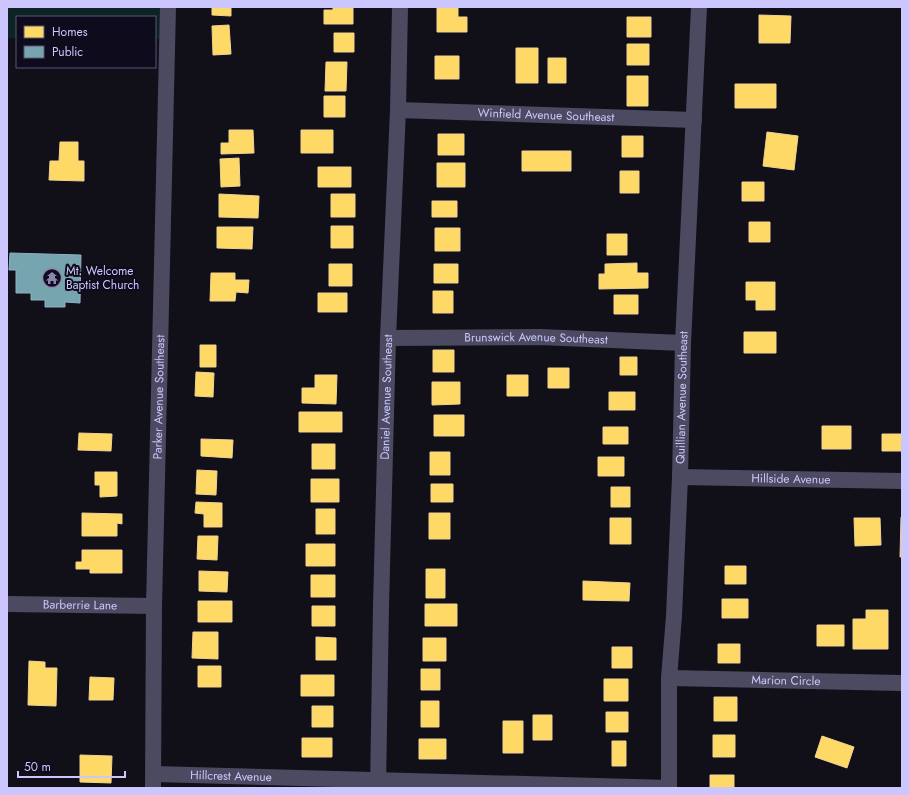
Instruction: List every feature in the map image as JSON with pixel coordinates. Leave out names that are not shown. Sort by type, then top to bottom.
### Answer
[{"type":"street","name":"Parker Avenue Southeast","points":[[154,781],[154,606],[168,7]]},
{"type":"street","name":"Daniel Avenue Southeast","points":[[378,784],[388,338],[398,110],[400,7]]},
{"type":"street","name":"Quillian Avenue Southeast","points":[[669,788],[669,678],[674,616],[680,477],[683,343],[699,7]]},
{"type":"street","name":"Winfield Avenue Southeast","points":[[398,110],[694,120]]},
{"type":"street","name":"Brunswick Avenue Southeast","points":[[388,338],[540,337],[683,343]]},
{"type":"street","name":"Hillside Avenue","points":[[680,477],[902,481]]},
{"type":"street","name":"Barberrie Lane","points":[[7,604],[154,606]]},
{"type":"street","name":"Marion Circle","points":[[669,678],[902,683]]},
{"type":"street","name":"Hillcrest Avenue","points":[[154,781],[669,788]]},
{"type":"green space","points":[[7,7],[165,7],[163,39],[156,39],[156,16],[16,16],[16,38],[7,38]]},
{"type":"building: Homes","points":[[212,7],[231,7],[231,16],[212,15]]},
{"type":"building: Homes","points":[[333,7],[353,7],[353,24],[324,24],[324,10],[333,10]]},
{"type":"building: Homes","points":[[437,7],[458,7],[458,17],[467,17],[467,32],[437,32]]},
{"type":"building: Homes","points":[[759,15],[791,16],[790,43],[759,43]]},
{"type":"building: Homes","points":[[627,17],[651,17],[651,37],[627,37]]},
{"type":"building: Homes","points":[[229,25],[231,54],[213,55],[212,26]]},
{"type":"building: Homes","points":[[334,33],[354,33],[354,52],[334,52]]},
{"type":"building: Homes","points":[[627,44],[649,44],[649,65],[627,65]]},
{"type":"building: Homes","points":[[516,48],[538,48],[538,83],[516,83]]},
{"type":"building: Homes","points":[[435,56],[459,56],[459,79],[435,79]]},
{"type":"building: Homes","points":[[548,58],[566,58],[566,83],[548,83]]},
{"type":"building: Homes","points":[[326,62],[347,62],[346,91],[325,91]]},
{"type":"building: Homes","points":[[627,76],[648,76],[648,106],[627,106]]},
{"type":"building: Homes","points":[[735,84],[776,84],[776,108],[735,108]]},
{"type":"building: Homes","points":[[324,96],[345,96],[345,117],[324,117]]},
{"type":"building: Homes","points":[[229,130],[253,130],[254,153],[221,154],[221,143],[229,143]]},
{"type":"building: Homes","points":[[301,130],[333,130],[333,153],[301,153]]},
{"type":"building: Homes","points":[[767,132],[798,136],[794,170],[763,166]]},
{"type":"building: Homes","points":[[438,134],[464,134],[464,155],[438,155]]},
{"type":"building: Homes","points":[[622,136],[643,136],[643,157],[622,157]]},
{"type":"building: Homes","points":[[60,142],[78,142],[78,161],[84,161],[84,181],[49,180],[50,161],[59,161]]},
{"type":"building: Homes","points":[[522,151],[571,151],[571,171],[522,171]]},
{"type":"building: Homes","points":[[239,158],[240,186],[221,187],[220,159]]},
{"type":"building: Homes","points":[[437,163],[465,163],[465,187],[437,187]]},
{"type":"building: Homes","points":[[318,167],[351,167],[351,187],[318,187]]},
{"type":"building: Homes","points":[[620,171],[639,171],[639,193],[620,193]]},
{"type":"building: Homes","points":[[742,182],[764,182],[764,201],[742,201]]},
{"type":"building: Homes","points":[[219,194],[259,196],[258,218],[219,217]]},
{"type":"building: Homes","points":[[331,194],[355,194],[355,217],[331,217]]},
{"type":"building: Homes","points":[[432,201],[457,201],[457,217],[432,217]]},
{"type":"building: Homes","points":[[749,222],[770,222],[770,242],[749,242]]},
{"type":"building: Homes","points":[[331,226],[353,226],[353,248],[331,248]]},
{"type":"building: Homes","points":[[217,227],[253,227],[252,249],[217,248]]},
{"type":"building: Homes","points":[[435,228],[460,228],[460,251],[435,251]]},
{"type":"building: Homes","points":[[607,234],[627,234],[627,255],[607,255]]},
{"type":"building: Homes","points":[[637,263],[637,273],[648,273],[648,288],[599,289],[599,274],[605,274],[605,264]]},
{"type":"building: Homes","points":[[329,264],[352,264],[352,286],[329,286]]},
{"type":"building: Homes","points":[[434,264],[458,264],[458,283],[434,283]]},
{"type":"building: Homes","points":[[211,273],[235,273],[235,280],[249,280],[248,293],[236,292],[235,301],[210,301]]},
{"type":"building: Homes","points":[[746,282],[775,282],[775,310],[756,310],[756,300],[746,300]]},
{"type":"building: Homes","points":[[433,291],[453,291],[453,313],[433,313]]},
{"type":"building: Homes","points":[[318,293],[347,293],[347,312],[318,312]]},
{"type":"building: Homes","points":[[614,295],[638,295],[638,314],[614,314]]},
{"type":"building: Homes","points":[[744,332],[776,332],[776,353],[744,353]]},
{"type":"building: Homes","points":[[200,345],[216,345],[216,367],[200,367]]},
{"type":"building: Homes","points":[[433,350],[454,350],[454,372],[433,372]]},
{"type":"building: Homes","points":[[620,357],[637,357],[637,375],[620,375]]},
{"type":"building: Homes","points":[[548,368],[569,368],[569,388],[548,388]]},
{"type":"building: Homes","points":[[196,372],[214,373],[213,397],[195,396]]},
{"type":"building: Homes","points":[[315,375],[337,375],[336,404],[302,403],[302,388],[315,388]]},
{"type":"building: Homes","points":[[507,375],[528,375],[528,396],[507,396]]},
{"type":"building: Homes","points":[[432,382],[460,382],[460,404],[432,405]]},
{"type":"building: Homes","points":[[609,392],[635,392],[635,410],[609,410]]},
{"type":"building: Homes","points":[[299,412],[342,412],[342,432],[299,432]]},
{"type":"building: Homes","points":[[434,415],[464,415],[464,436],[434,436]]},
{"type":"building: Homes","points":[[822,426],[851,426],[851,449],[822,449]]},
{"type":"building: Homes","points":[[603,427],[628,427],[628,444],[603,444]]},
{"type":"building: Homes","points":[[79,433],[112,434],[111,451],[78,450]]},
{"type":"building: Homes","points":[[882,434],[902,434],[902,451],[882,451]]},
{"type":"building: Homes","points":[[201,439],[233,440],[232,458],[201,456]]},
{"type":"building: Homes","points":[[312,444],[335,444],[335,469],[312,469]]},
{"type":"building: Homes","points":[[430,452],[450,452],[450,475],[430,475]]},
{"type":"building: Homes","points":[[598,457],[624,457],[624,476],[598,476]]},
{"type":"building: Homes","points":[[197,470],[217,471],[216,495],[196,494]]},
{"type":"building: Homes","points":[[95,472],[117,472],[117,496],[100,497],[100,485],[95,485]]},
{"type":"building: Homes","points":[[311,479],[339,479],[339,502],[311,502]]},
{"type":"building: Homes","points":[[431,484],[453,484],[453,502],[431,502]]},
{"type":"building: Homes","points":[[611,487],[630,487],[630,507],[611,507]]},
{"type":"building: Homes","points":[[196,502],[222,503],[222,527],[204,527],[204,514],[195,513]]},
{"type":"building: Homes","points":[[316,509],[335,509],[335,534],[316,534]]},
{"type":"building: Homes","points":[[82,513],[122,514],[122,524],[117,523],[117,536],[82,536]]},
{"type":"building: Homes","points":[[429,513],[450,513],[450,539],[429,539]]},
{"type":"building: Homes","points":[[901,517],[902,557],[900,557]]},
{"type":"building: Homes","points":[[610,518],[631,518],[631,544],[610,544]]},
{"type":"building: Homes","points":[[854,518],[880,518],[881,545],[855,546]]},
{"type":"building: Homes","points":[[198,536],[218,536],[217,560],[197,559]]},
{"type":"building: Homes","points":[[306,544],[335,544],[335,566],[306,566]]},
{"type":"building: Homes","points":[[82,550],[122,550],[122,573],[90,573],[90,569],[76,569],[76,562],[82,562]]},
{"type":"building: Homes","points":[[725,566],[746,566],[746,584],[725,584]]},
{"type":"building: Homes","points":[[426,569],[445,569],[445,598],[426,598]]},
{"type":"building: Homes","points":[[199,571],[228,572],[227,592],[199,591]]},
{"type":"building: Homes","points":[[311,575],[335,575],[335,597],[311,597]]},
{"type":"building: Homes","points":[[583,581],[630,583],[629,601],[583,600]]},
{"type":"building: Homes","points":[[722,599],[748,599],[748,618],[722,618]]},
{"type":"building: Homes","points":[[198,601],[232,601],[232,622],[198,622]]},
{"type":"building: Homes","points":[[425,604],[457,604],[457,626],[425,626]]},
{"type":"building: Homes","points":[[312,606],[335,606],[335,626],[312,626]]},
{"type":"building: Homes","points":[[866,610],[888,610],[888,649],[853,649],[853,619],[866,619]]},
{"type":"building: Homes","points":[[817,625],[844,625],[844,646],[817,646]]},
{"type":"building: Homes","points":[[193,632],[218,632],[218,659],[192,658]]},
{"type":"building: Homes","points":[[316,637],[336,638],[336,660],[316,660]]},
{"type":"building: Homes","points":[[423,638],[446,638],[446,661],[423,661]]},
{"type":"building: Homes","points":[[718,644],[740,644],[740,663],[718,663]]},
{"type":"building: Homes","points":[[612,647],[632,647],[632,668],[612,668]]},
{"type":"building: Homes","points":[[29,661],[45,662],[45,668],[57,668],[56,706],[28,705]]},
{"type":"building: Homes","points":[[198,666],[221,666],[221,687],[198,687]]},
{"type":"building: Homes","points":[[421,669],[440,669],[440,690],[421,690]]},
{"type":"building: Homes","points":[[301,675],[334,675],[334,696],[301,696]]},
{"type":"building: Homes","points":[[90,677],[114,678],[113,700],[89,700]]},
{"type":"building: Homes","points":[[604,679],[628,679],[628,701],[604,701]]},
{"type":"building: Homes","points":[[714,697],[737,697],[737,721],[714,721]]},
{"type":"building: Homes","points":[[421,701],[439,701],[439,727],[421,727]]},
{"type":"building: Homes","points":[[312,706],[333,706],[333,727],[312,727]]},
{"type":"building: Homes","points":[[606,712],[628,712],[628,732],[606,732]]},
{"type":"building: Homes","points":[[533,715],[552,715],[552,740],[533,740]]},
{"type":"building: Homes","points":[[503,721],[523,721],[523,753],[503,753]]},
{"type":"building: Homes","points":[[713,735],[735,735],[735,757],[713,757]]},
{"type":"building: Homes","points":[[822,736],[854,747],[847,768],[815,757]]},
{"type":"building: Homes","points":[[302,738],[332,738],[332,757],[302,757]]},
{"type":"building: Homes","points":[[419,739],[446,739],[446,759],[419,759]]},
{"type":"building: Homes","points":[[612,741],[626,741],[626,766],[612,766]]},
{"type":"building: Homes","points":[[80,755],[112,756],[111,783],[80,782]]},
{"type":"building: Homes","points":[[710,775],[734,775],[734,788],[710,788]]},
{"type":"building: Public","points":[[10,253],[81,255],[80,303],[65,302],[65,307],[45,307],[45,300],[31,300],[31,293],[16,293],[16,270],[9,270]]},
{"type":"place","name":"Mt. Welcome Baptist Church","points":[[52,278]]}]
